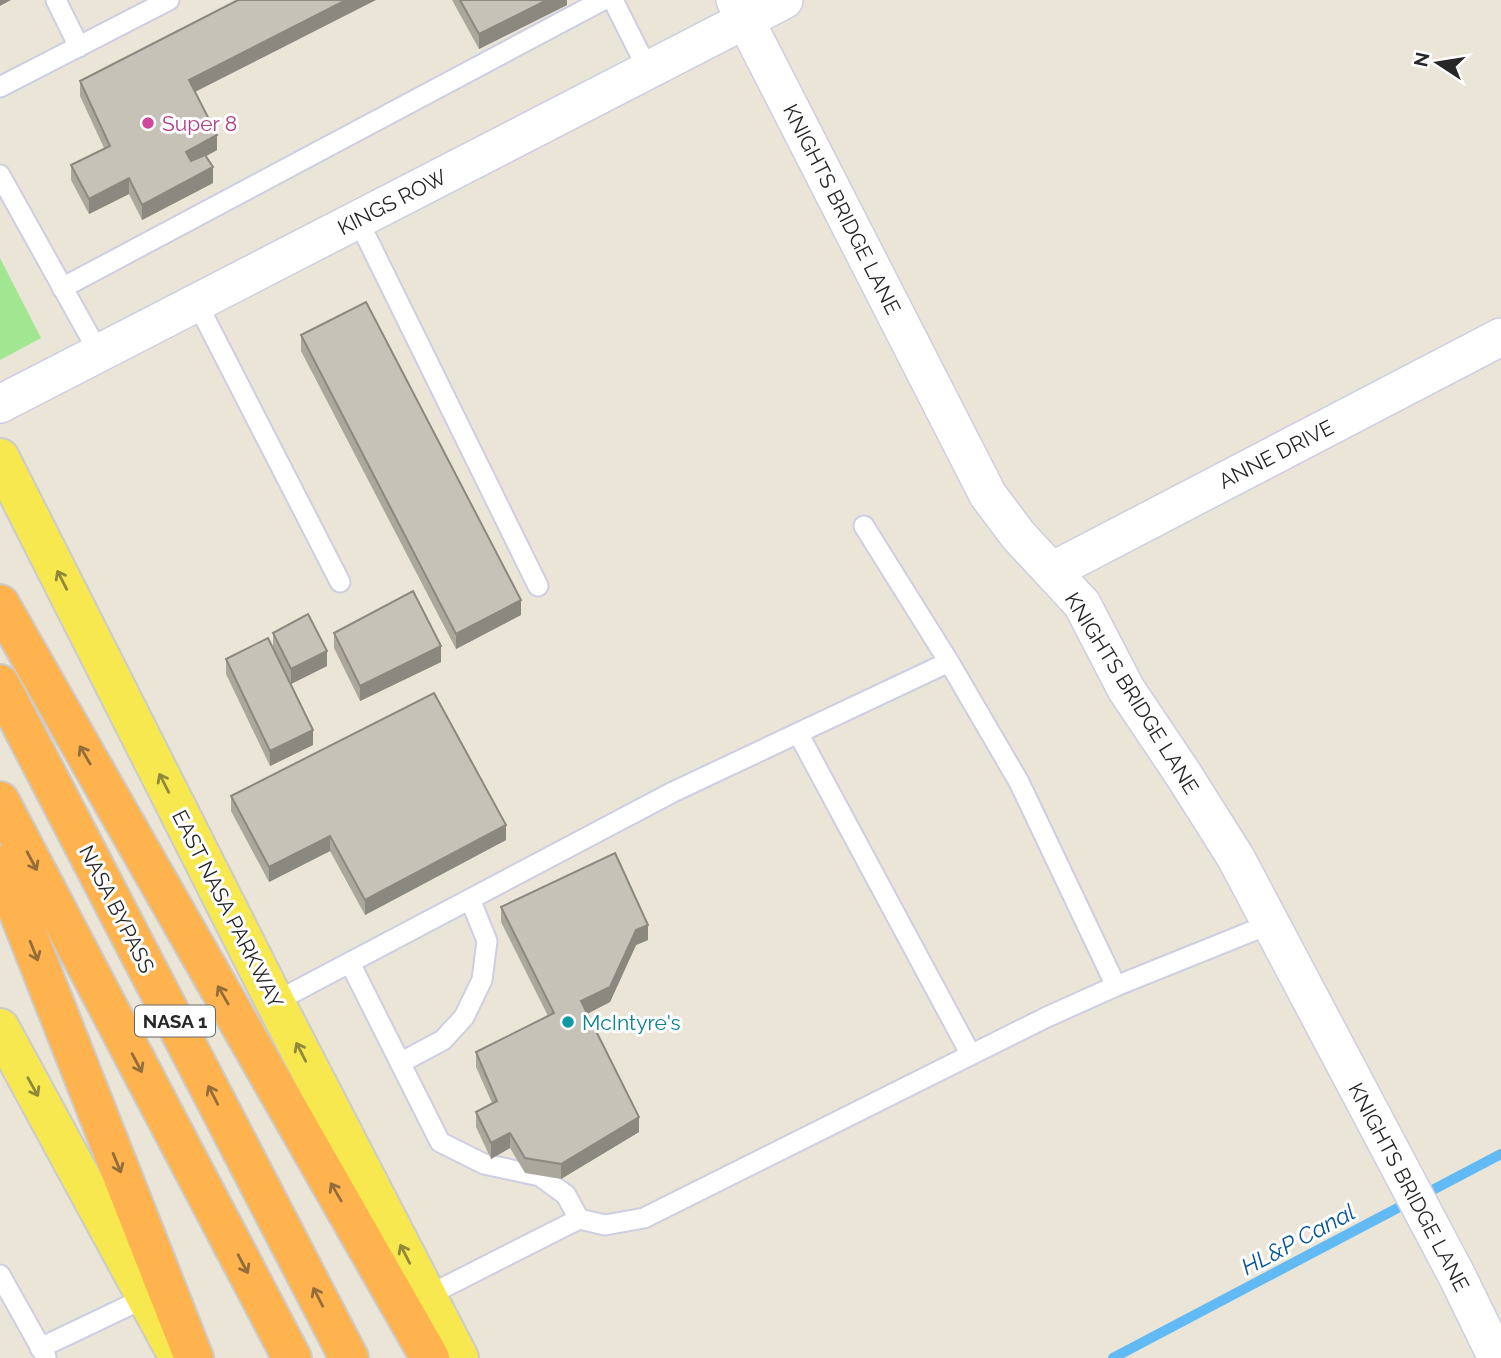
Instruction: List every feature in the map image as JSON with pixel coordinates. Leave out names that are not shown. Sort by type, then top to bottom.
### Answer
[{"type":"highway","points":[[0,604],[430,1358]]},
{"type":"highway","name":"NASA BYPASS","points":[[0,684],[349,1358]]},
{"type":"highway","name":"NASA 1","points":[[0,801],[292,1358]]},
{"type":"highway","points":[[0,865],[194,1358]]},
{"type":"main road","name":"EAST NASA PARKWAY","points":[[0,458],[275,1002],[459,1358]]},
{"type":"main road","points":[[0,1028],[179,1358]]},
{"type":"street","name":"KINGS ROW","points":[[0,404],[648,70],[741,10],[784,0]]},
{"type":"street","name":"KNIGHTS BRIDGE LANE","points":[[741,10],[988,495],[1018,534],[1082,604],[1126,689],[1236,858],[1457,1276],[1497,1358]]},
{"type":"street","name":"ANNE DRIVE","points":[[1052,570],[1501,337]]},
{"type":"lane","points":[[56,0],[79,47]]},
{"type":"lane","points":[[0,88],[169,0]]},
{"type":"lane","points":[[62,288],[603,0]]},
{"type":"lane","points":[[612,0],[648,70]]},
{"type":"lane","points":[[0,175],[99,353]]},
{"type":"lane","points":[[358,220],[538,586]]},
{"type":"lane","points":[[197,303],[340,582]]},
{"type":"lane","points":[[864,526],[949,662],[1019,782],[1116,986]]},
{"type":"lane","points":[[275,1002],[673,792],[949,662]]},
{"type":"lane","points":[[798,733],[971,1055]]},
{"type":"lane","points":[[400,1063],[443,1040],[464,1017],[482,980],[487,942],[470,899]]},
{"type":"lane","points":[[427,1296],[579,1219],[605,1225],[644,1218],[1116,986],[1270,924]]},
{"type":"lane","points":[[350,963],[440,1142],[484,1164],[540,1176],[566,1195],[579,1219]]},
{"type":"lane","points":[[0,1275],[43,1353],[147,1297]]},
{"type":"green space","points":[[0,258],[41,338],[0,360]]},
{"type":"building","name":"Super 8","points":[[238,0],[346,0],[189,80],[217,135],[186,152],[191,161],[205,155],[213,167],[142,205],[129,178],[89,199],[71,165],[110,146],[80,81]]},
{"type":"building","points":[[460,0],[547,0],[479,34]]},
{"type":"building","points":[[366,302],[521,600],[456,634],[301,335]]},
{"type":"building","points":[[413,591],[441,646],[360,686],[334,633]]},
{"type":"building","points":[[308,614],[327,651],[291,669],[273,633]]},
{"type":"building","points":[[268,638],[313,730],[270,751],[226,659]]},
{"type":"building","points":[[434,693],[506,825],[365,900],[330,836],[269,867],[231,796]]},
{"type":"building","name":"McIntyre's","points":[[615,853],[648,925],[636,930],[610,987],[581,1001],[639,1117],[561,1164],[525,1158],[510,1133],[491,1143],[476,1112],[497,1101],[476,1052],[554,1013],[501,907]]},
{"type":"waterway","name":"HL&P Canal","points":[[1423,1195],[1501,1154]]},
{"type":"waterway","name":"HL&P Canal","points":[[1113,1358],[1409,1202]]},
{"type":"place","name":"Super 8","points":[[148,123]]},
{"type":"place","name":"McIntyre's","points":[[568,1022]]}]
